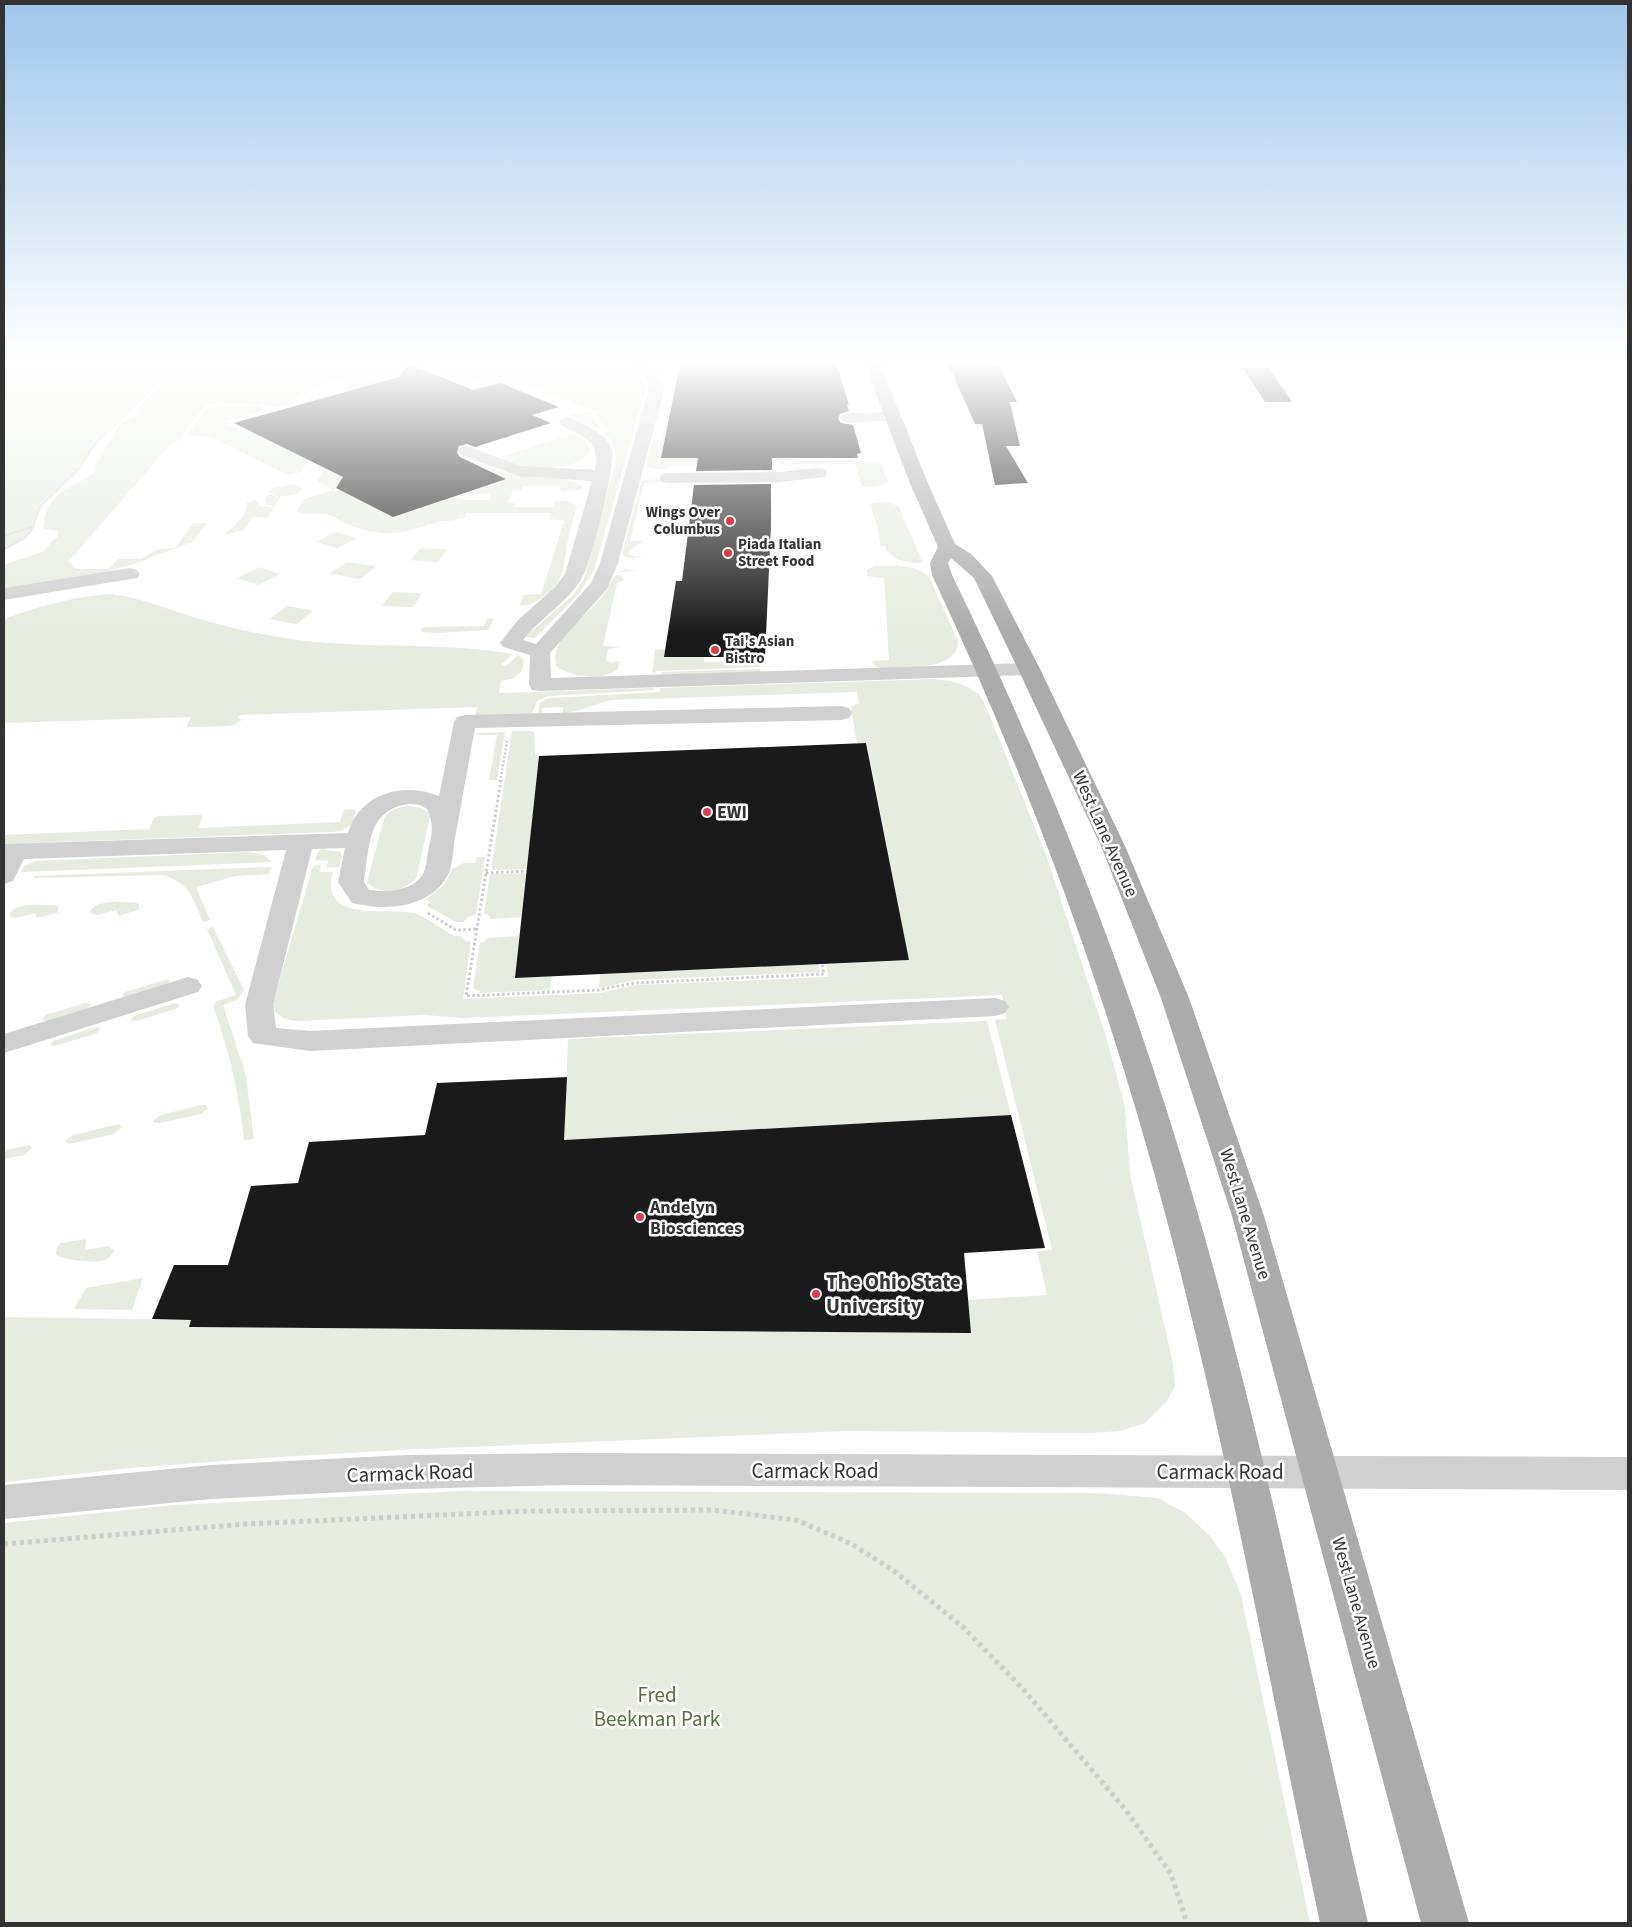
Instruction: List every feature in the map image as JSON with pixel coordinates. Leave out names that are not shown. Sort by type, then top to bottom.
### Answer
[{"type":"main road","points":[[907,454],[947,547],[939,563],[942,575],[1024,755],[1062,852],[1116,1001],[1187,1233],[1245,1472],[1344,1923]]},
{"type":"main road","name":"West Lane Avenue","points":[[947,547],[964,558],[982,576],[1029,670],[1112,846],[1174,998],[1248,1216],[1445,1923]]},
{"type":"street","points":[[474,454],[518,471],[602,476]]},
{"type":"street","points":[[540,652],[510,643],[525,624],[561,592],[574,575],[604,468],[604,454]]},
{"type":"street","points":[[639,454],[609,563],[600,584],[540,652],[540,685],[1029,670]]},
{"type":"street","points":[[668,478],[779,477],[819,473]]},
{"type":"street","points":[[4,594],[126,578],[4,608]]},
{"type":"street","points":[[445,825],[442,813],[436,804],[425,799],[402,798],[387,801],[377,807],[368,815],[359,840],[351,882],[361,897],[385,900],[402,898],[419,892],[430,884],[436,874],[465,722],[842,713]]},
{"type":"street","points":[[4,876],[9,852],[359,840]]},
{"type":"street","points":[[301,842],[258,1005],[264,1036],[310,1041],[996,1007]]},
{"type":"street","points":[[4,1044],[188,986]]},
{"type":"street","name":"Carmack Road","points":[[4,1502],[210,1482],[406,1472],[572,1469],[1628,1474]]},
{"type":"path","points":[[4,550],[25,538],[34,526],[40,508],[79,468],[89,454]]},
{"type":"path","points":[[4,536],[34,526]]},
{"type":"path","points":[[508,740],[466,996],[598,990],[634,983],[824,974],[822,964]]},
{"type":"path","points":[[486,873],[526,871]]},
{"type":"path","points":[[4,1544],[246,1524],[528,1511],[713,1510],[796,1520],[852,1544],[894,1570],[964,1626],[1023,1689],[1125,1809],[1171,1874],[1187,1923]]},
{"type":"green space","points":[[4,454],[89,454],[79,469],[40,507],[32,530],[25,538],[4,549]]},
{"type":"green space","points":[[103,454],[162,454],[69,561],[76,569],[108,569],[118,559],[140,559],[159,549],[175,548],[193,523],[207,523],[192,542],[134,564],[106,572],[11,589],[4,588],[4,566],[45,551],[51,542],[58,537],[58,531],[43,529],[49,507],[60,493],[96,471],[94,466]]},
{"type":"green space","points":[[245,454],[299,454],[309,459],[300,472],[288,475]]},
{"type":"green space","points":[[509,454],[587,454],[583,459],[573,464],[547,468],[520,465],[499,457]]},
{"type":"green space","points":[[616,454],[627,454],[594,570],[578,595],[535,638],[525,637],[575,593],[585,576],[616,459]]},
{"type":"green space","points":[[649,454],[662,454],[661,458],[793,458],[793,460],[775,460],[774,464],[666,466],[669,470],[649,468],[647,464]]},
{"type":"green space","points":[[853,460],[854,462],[880,462],[888,481],[887,483],[874,487],[862,486],[855,464],[780,464],[779,462]]},
{"type":"green space","points":[[325,467],[342,476],[334,492],[396,472],[467,500],[488,500],[490,494],[474,494],[469,491],[506,479],[486,469],[489,468],[525,476],[562,479],[576,483],[583,487],[580,490],[561,492],[560,486],[523,486],[521,490],[513,491],[508,502],[516,504],[515,507],[553,507],[555,501],[570,502],[577,506],[558,581],[547,594],[538,600],[527,605],[520,605],[523,595],[541,594],[564,521],[550,519],[551,513],[467,513],[464,518],[457,520],[437,522],[397,533],[368,531],[351,526],[327,514],[297,511],[304,499],[334,490],[317,481]]},
{"type":"green space","points":[[658,479],[661,482],[644,483],[630,541],[644,541],[629,550],[629,555],[636,557],[643,554],[635,558],[627,557],[622,554],[641,483],[646,480]]},
{"type":"green space","points":[[293,484],[300,486],[302,490],[293,495],[281,496],[275,506],[268,505],[264,501],[268,495],[277,494],[269,493],[272,488]]},
{"type":"green space","points":[[255,500],[259,502],[258,505],[274,507],[267,518],[253,517],[245,530],[224,535],[243,517],[246,503]]},
{"type":"green space","points":[[882,502],[892,503],[899,507],[923,563],[900,560],[890,554],[885,546],[880,546],[878,528],[870,505]]},
{"type":"green space","points":[[336,532],[357,538],[337,548],[316,542]]},
{"type":"green space","points":[[421,548],[447,550],[438,562],[410,560]]},
{"type":"green space","points":[[348,562],[375,567],[358,579],[330,573]]},
{"type":"green space","points":[[875,566],[911,567],[929,577],[958,641],[956,651],[949,658],[940,663],[927,666],[901,668],[881,668],[871,661],[889,660],[884,578],[867,576],[867,570]]},
{"type":"green space","points":[[260,567],[280,574],[258,585],[237,578]]},
{"type":"green space","points":[[626,569],[636,571],[621,572],[617,574]]},
{"type":"green space","points":[[617,574],[621,575],[624,580],[617,583],[603,646],[620,647],[608,649],[606,660],[612,663],[620,660],[617,670],[595,677],[571,673],[557,667],[555,661],[556,653],[564,637],[601,598]]},
{"type":"green space","points":[[393,592],[421,594],[413,607],[382,606]]},
{"type":"green space","points":[[110,594],[141,600],[230,627],[297,640],[324,643],[459,648],[513,654],[501,665],[506,666],[518,655],[524,660],[522,671],[514,678],[501,681],[499,693],[653,688],[655,690],[548,696],[537,701],[532,714],[475,717],[477,707],[240,715],[238,718],[241,719],[240,722],[230,726],[186,727],[191,717],[4,723],[4,619],[56,603]]},
{"type":"green space","points":[[287,606],[311,610],[312,612],[296,624],[269,619]]},
{"type":"green space","points":[[487,619],[494,619],[488,630],[421,632],[422,628],[425,627],[484,626]]},
{"type":"green space","points":[[666,649],[664,657],[704,657],[704,662],[761,662],[761,667],[656,671],[655,674],[652,672],[655,650]]},
{"type":"green space","points":[[760,669],[760,672],[662,675],[661,672]]},
{"type":"green space","points":[[935,679],[963,685],[980,696],[984,702],[1046,855],[1107,1040],[1125,1107],[1130,1174],[1173,1363],[1175,1386],[1167,1401],[1145,1423],[1121,1431],[1090,1433],[846,1431],[399,1450],[130,1468],[4,1482],[4,1317],[191,1320],[189,1327],[971,1333],[968,1300],[1047,1295],[1037,1251],[1052,1250],[995,1020],[1007,1019],[1002,995],[464,1018],[424,1015],[298,1021],[282,1017],[276,1013],[272,1006],[313,866],[321,865],[319,872],[333,872],[331,888],[336,900],[345,906],[358,910],[417,914],[454,936],[461,936],[464,940],[471,942],[463,999],[600,993],[635,985],[828,977],[826,964],[909,960],[867,743],[857,743],[851,710],[852,706],[859,703],[857,692],[611,700],[581,710],[563,713],[563,707],[542,708],[542,714],[538,715],[539,704],[546,699],[552,698],[659,692],[660,688]]},
{"type":"green space","points":[[512,731],[530,731],[534,733],[535,755],[539,756],[527,869],[491,870]]},
{"type":"green space","points":[[505,732],[497,780],[489,780],[497,735],[479,735],[475,733]]},
{"type":"green space","points":[[408,806],[423,809],[430,816],[417,876],[401,889],[380,890],[368,883],[368,879],[384,818],[394,809]]},
{"type":"green space","points":[[353,809],[356,811],[352,824],[341,831],[332,832],[4,844],[4,835],[149,829],[154,818],[159,816],[202,815],[199,828],[340,822],[344,810]]},
{"type":"green space","points":[[322,849],[340,852],[342,855],[339,867],[327,868],[328,861],[315,860],[318,852]]},
{"type":"green space","points":[[248,852],[264,855],[272,862],[21,872],[24,866],[36,861]]},
{"type":"green space","points":[[477,857],[485,857],[476,915],[468,917],[463,922],[456,922],[427,906],[430,902],[426,899],[444,885],[452,869],[464,863],[475,863]]},
{"type":"green space","points":[[272,867],[268,874],[236,876],[196,887],[210,920],[203,922],[189,892],[179,882],[162,875],[34,878],[33,876]]},
{"type":"green space","points":[[526,873],[521,917],[491,919],[488,914],[484,914],[490,874]]},
{"type":"green space","points":[[133,902],[139,904],[138,910],[119,916],[116,910],[98,915],[90,911],[104,903]]},
{"type":"green space","points":[[53,905],[59,907],[57,913],[37,918],[35,913],[16,918],[11,917],[9,914],[23,906]]},
{"type":"green space","points":[[213,927],[244,990],[237,1000],[223,1005],[246,1076],[254,1139],[244,1140],[233,1072],[213,1006],[217,1001],[236,995],[207,929]]},
{"type":"green space","points":[[519,936],[515,978],[552,976],[550,990],[480,993],[480,991],[473,988],[480,942],[484,942],[488,938]]},
{"type":"green space","points":[[819,964],[820,972],[635,980],[599,988],[600,974]]},
{"type":"green space","points":[[168,979],[170,981],[167,985],[127,997],[122,996],[125,992]]},
{"type":"green space","points":[[86,1003],[91,1004],[88,1008],[47,1021],[42,1020],[45,1015]]},
{"type":"green space","points":[[175,1003],[180,1004],[178,1008],[137,1021],[131,1020],[134,1016]]},
{"type":"green space","points":[[987,1021],[1011,1115],[564,1140],[568,1039]]},
{"type":"green space","points":[[95,1027],[100,1029],[97,1033],[55,1046],[50,1045],[53,1041]]},
{"type":"green space","points":[[206,1105],[208,1108],[201,1114],[160,1123],[153,1121],[161,1115]]},
{"type":"green space","points":[[119,1124],[122,1127],[114,1134],[69,1144],[65,1141],[73,1135]]},
{"type":"green space","points":[[30,1145],[32,1148],[24,1155],[4,1159],[4,1150]]},
{"type":"green space","points":[[86,1239],[85,1250],[109,1246],[114,1251],[106,1260],[96,1261],[72,1260],[56,1254],[57,1247],[61,1243]]},
{"type":"green space","points":[[143,1278],[132,1310],[74,1309],[86,1288]]},
{"type":"green space","name":"Fred Beekman Park","points":[[463,1491],[1095,1493],[1158,1498],[1184,1512],[1209,1535],[1225,1557],[1241,1595],[1310,1923],[4,1923],[4,1523],[174,1505]]},
{"type":"building","points":[[296,454],[458,454],[460,457],[506,479],[393,517],[336,488],[343,477]]},
{"type":"building","points":[[662,454],[857,454],[858,458],[772,458],[772,470],[696,471],[698,458],[661,458]]},
{"type":"building","points":[[988,454],[1011,454],[1028,483],[995,485]]},
{"type":"building","points":[[771,484],[765,657],[664,657],[676,581],[682,581],[694,485]]},
{"type":"building","name":"EWI","points":[[866,743],[909,960],[515,978],[539,756]]},
{"type":"building","name":"Andelyn Biosciences","points":[[567,1077],[564,1140],[1011,1115],[1045,1248],[964,1253],[971,1333],[189,1327],[191,1320],[152,1319],[174,1265],[228,1265],[251,1186],[298,1183],[309,1142],[425,1135],[437,1083]]},
{"type":"place","name":"Wings Over Columbus","points":[[730,521]]},
{"type":"place","name":"Piada Italian Street Food","points":[[728,553]]},
{"type":"place","name":"Tai's Asian Bistro","points":[[715,650]]},
{"type":"place","name":"EWI","points":[[707,812]]},
{"type":"place","name":"Andelyn Biosciences","points":[[640,1217]]},
{"type":"place","name":"The Ohio State University","points":[[816,1294]]}]
